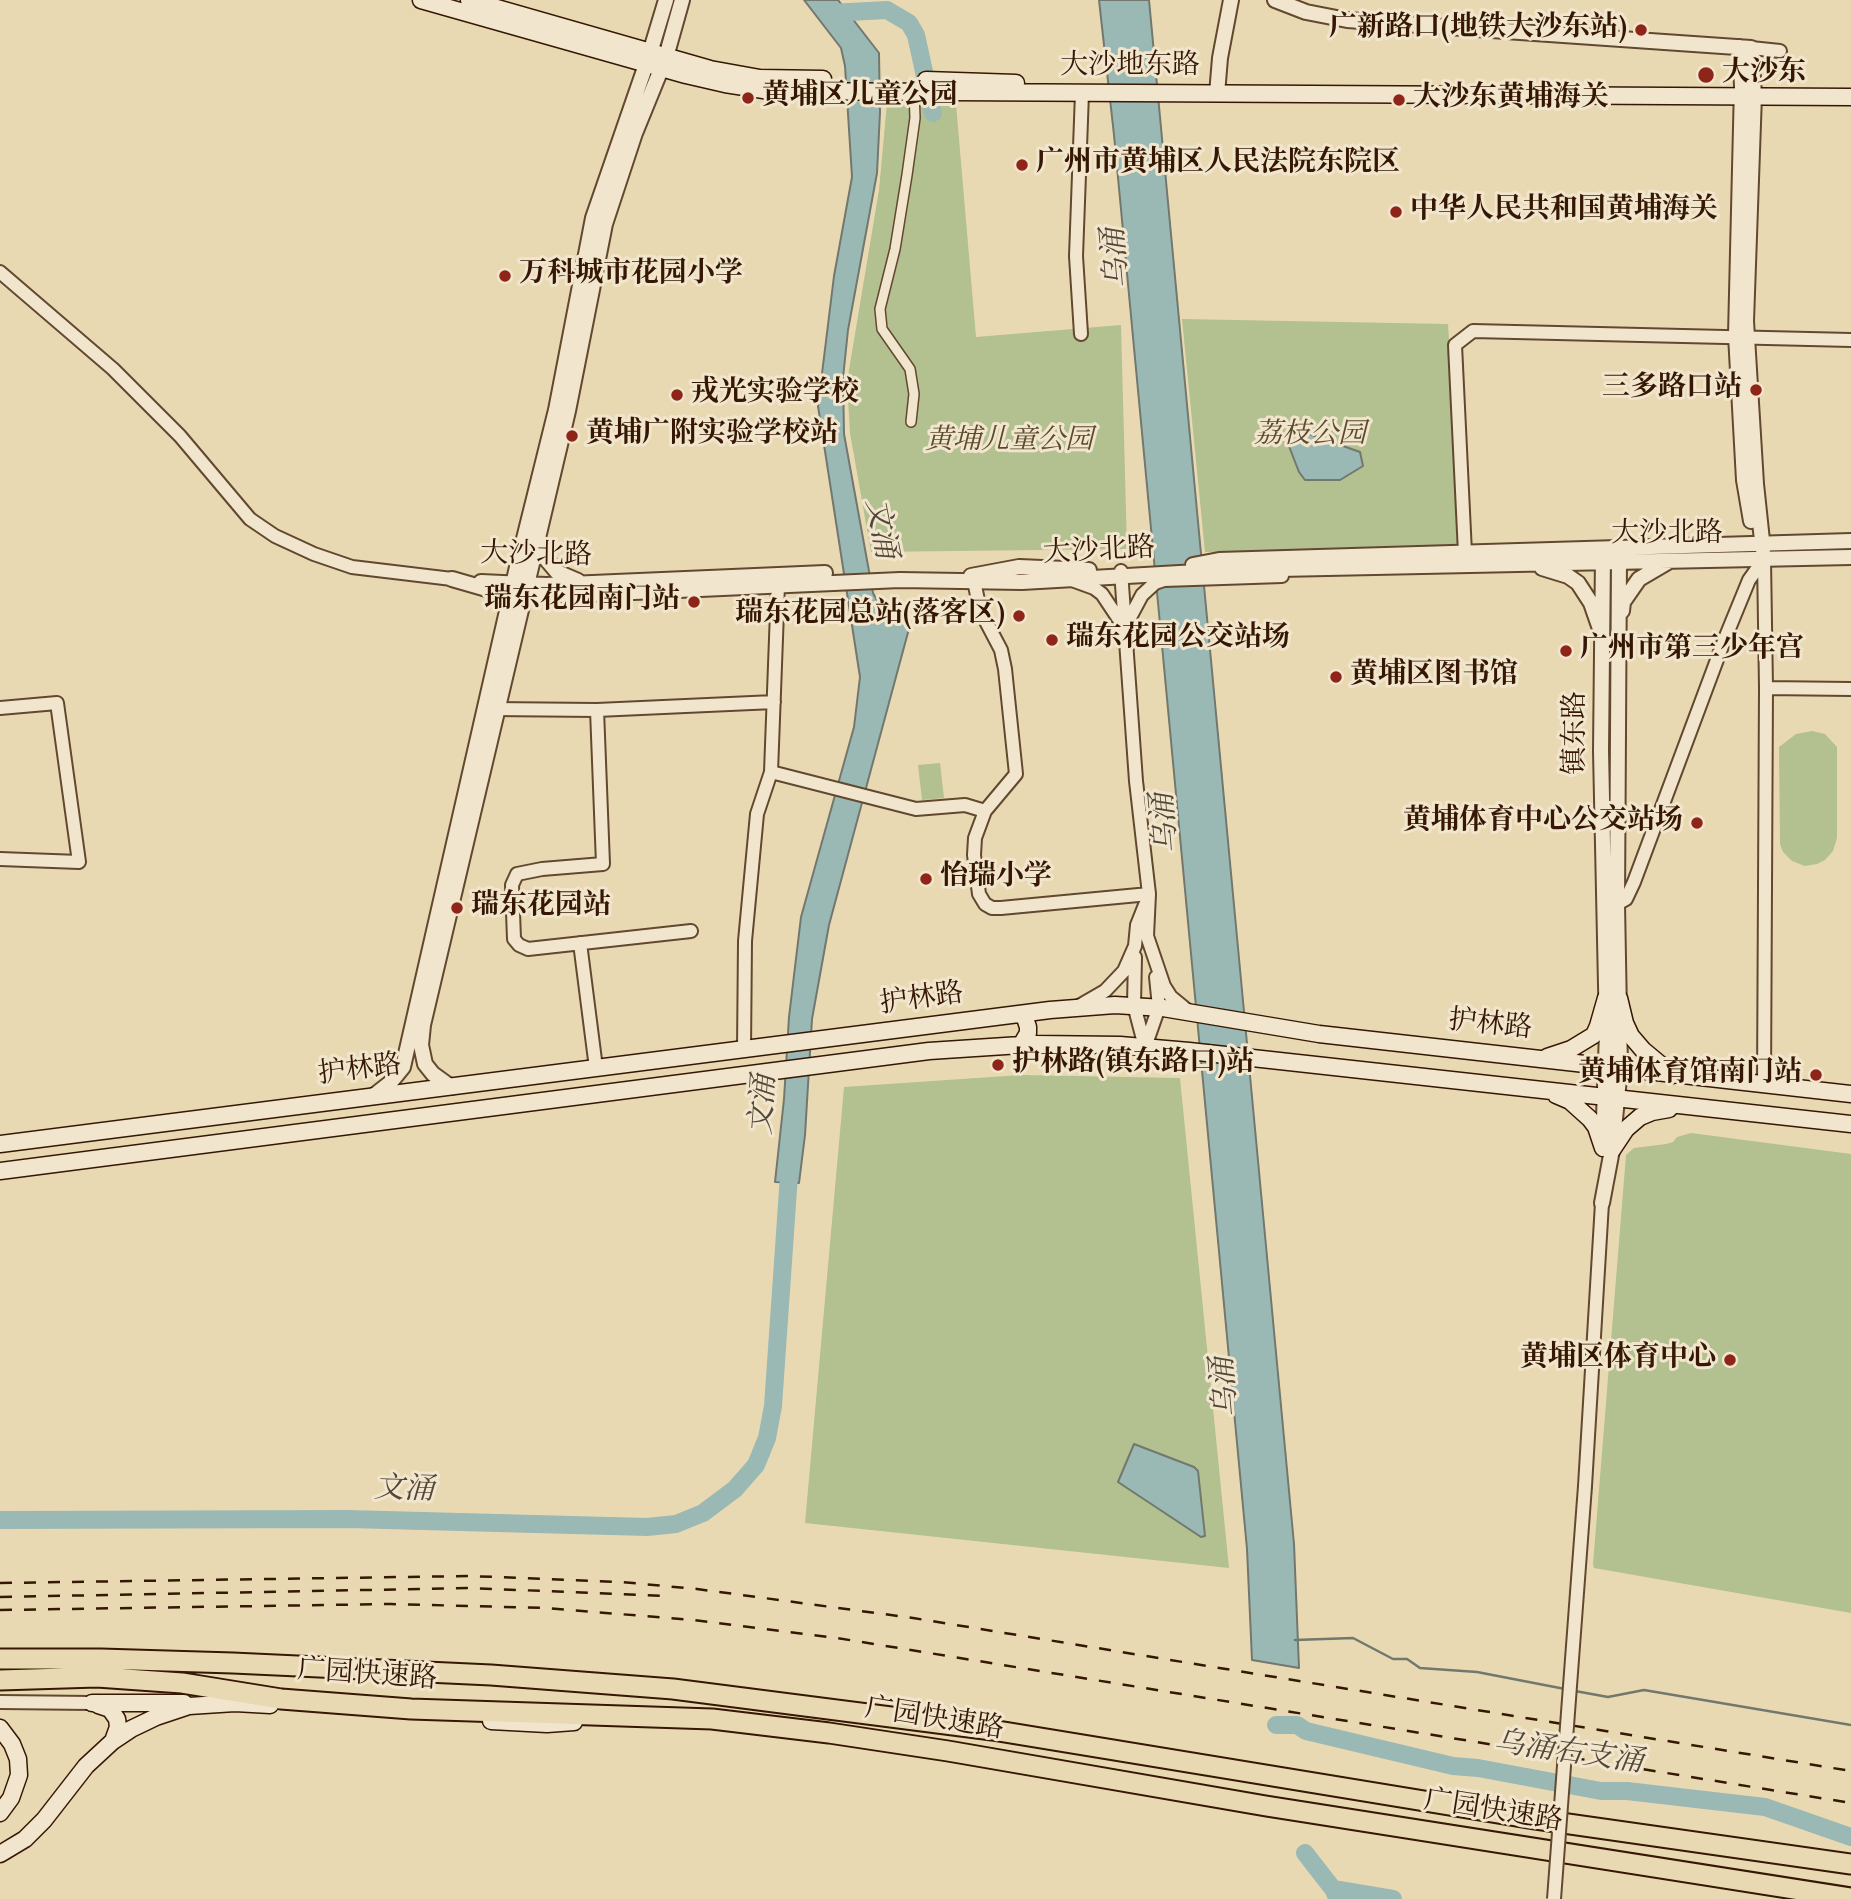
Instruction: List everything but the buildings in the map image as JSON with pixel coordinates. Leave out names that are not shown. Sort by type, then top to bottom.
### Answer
[{"type":"highway","name":"广园快速路","points":[[0,1659],[101,1659],[491,1675],[673,1689],[992,1730],[1534,1819],[1851,1864]]},
{"type":"highway","name":"广园快速路","points":[[0,1680],[97,1677],[182,1683],[281,1699],[411,1709],[712,1719],[829,1733],[1266,1806],[1851,1898]]},
{"type":"highway","points":[[1741,1849],[1851,1875]]},
{"type":"highway","points":[[1761,1884],[1789,1899]]},
{"type":"main road","name":"大沙地东路","points":[[421,0],[656,61]]},
{"type":"main road","name":"大沙地东路","points":[[469,0],[656,61],[748,88],[770,91],[833,85],[1748,91],[1851,86]]},
{"type":"main road","name":"大沙地东路","points":[[833,85],[914,91],[938,86],[1083,93],[1101,88]]},
{"type":"main road","name":"大沙地东路","points":[[1748,91],[1851,97]]},
{"type":"main road","points":[[1543,1059],[1571,1049],[1594,1035],[1612,998]]},
{"type":"main road","points":[[1612,998],[1631,1037],[1673,1075]]},
{"type":"main road","name":"护林路","points":[[0,1144],[1076,1007],[1134,1005],[1188,1011],[1293,1031],[1851,1094]]},
{"type":"main road","points":[[1020,1014],[1025,1018],[1028,1027],[1028,1033],[1021,1045]]},
{"type":"main road","name":"护林路","points":[[0,1171],[763,1071],[929,1051],[1021,1045],[1145,1047],[1245,1056],[1851,1124]]},
{"type":"main road","points":[[1502,1085],[1504,1055]]},
{"type":"main road","points":[[1705,1108],[1709,1078]]},
{"type":"main road","points":[[1545,1090],[1570,1101],[1580,1109],[1596,1127],[1608,1149],[1640,1117],[1652,1112],[1688,1107]]},
{"type":"main road","points":[[92,1703],[234,1703],[547,1724],[653,1717]]},
{"type":"main road","points":[[92,1703],[114,1713],[118,1727],[113,1741]]},
{"type":"main road","points":[[0,1854],[25,1839],[44,1820],[86,1766],[113,1741],[131,1730],[188,1706],[234,1703]]},
{"type":"main road","points":[[0,1728],[12,1744],[18,1759],[19,1775],[11,1798],[0,1813]]},
{"type":"street","points":[[518,590],[537,537],[568,411],[605,224],[656,61],[666,0]]},
{"type":"street","points":[[370,1097],[390,1083],[403,1066],[518,590],[593,218],[682,0]]},
{"type":"street","points":[[1217,89],[1231,0]]},
{"type":"street","points":[[1275,0],[1307,12],[1347,20],[1780,51]]},
{"type":"street","points":[[1746,48],[1746,285],[1741,336],[1744,480],[1764,559],[1764,1084]]},
{"type":"street","points":[[911,422],[914,394],[910,369],[882,329],[880,309],[895,249],[907,176],[915,118],[914,91]]},
{"type":"street","points":[[1081,334],[1076,256],[1083,93]]},
{"type":"street","points":[[0,272],[122,379],[180,436],[250,519],[275,536],[314,554],[352,567],[452,579]]},
{"type":"street","points":[[1465,554],[1455,345],[1473,331],[1851,340]]},
{"type":"street","points":[[537,537],[541,553],[557,572],[582,583]]},
{"type":"street","name":"大沙北路","points":[[1147,576],[1219,560],[1465,554],[1602,554],[1759,543],[1851,541]]},
{"type":"street","points":[[1602,554],[1619,560]]},
{"type":"street","name":"大沙北路","points":[[974,579],[1019,567],[1147,576],[1208,575],[1341,568],[1530,565],[1602,554]]},
{"type":"street","name":"镇东路","points":[[1602,554],[1601,751],[1613,1067],[1602,1203]]},
{"type":"street","name":"大沙北路","points":[[1619,560],[1851,556]]},
{"type":"street","points":[[1617,904],[1623,902],[1630,891],[1724,641],[1749,580],[1764,559]]},
{"type":"street","name":"镇东路","points":[[1612,998],[1617,904],[1619,560]]},
{"type":"street","points":[[1530,565],[1557,572],[1578,583],[1591,603],[1603,643],[1619,636],[1623,601],[1630,591],[1649,572],[1672,561]]},
{"type":"street","points":[[1122,574],[1136,781],[1149,894],[1147,936],[1164,986],[1171,997],[1188,1011]]},
{"type":"street","name":"大沙北路","points":[[518,590],[582,583],[814,578],[1068,579],[1122,574]]},
{"type":"street","points":[[1125,627],[1142,595],[1147,576]]},
{"type":"street","name":"大沙北路","points":[[452,579],[518,590],[778,585],[814,578]]},
{"type":"street","points":[[974,579],[980,610],[1001,650],[1016,774],[985,811],[975,838],[974,855],[979,894],[985,904],[992,908],[1149,894]]},
{"type":"street","points":[[1068,579],[1094,588],[1102,594],[1125,627]]},
{"type":"street","points":[[744,1050],[745,941],[757,814],[771,772],[778,585]]},
{"type":"street","points":[[1766,688],[1851,689]]},
{"type":"street","points":[[490,708],[597,710],[774,702]]},
{"type":"street","points":[[0,708],[57,703],[79,862],[0,859]]},
{"type":"street","points":[[452,1087],[433,1074],[425,1064],[421,1045],[423,1025],[490,708]]},
{"type":"street","points":[[597,710],[603,864],[517,874],[512,885],[512,933],[519,945],[528,948],[691,931]]},
{"type":"street","points":[[771,772],[916,809],[965,805],[985,811]]},
{"type":"street","points":[[1145,1047],[1134,1005],[1135,946],[1137,925],[1149,894]]},
{"type":"street","points":[[580,943],[596,1068]]},
{"type":"street","points":[[1076,1007],[1114,983],[1130,961],[1135,946]]},
{"type":"street","points":[[1145,1047],[1159,1007],[1154,958]]},
{"type":"street","points":[[1554,1899],[1585,1486],[1602,1203]]},
{"type":"street","points":[[0,1702],[92,1703]]},
{"type":"green space","name":"黄埔儿童公园","points":[[887,103],[956,104],[976,337],[1121,325],[1127,549],[871,552],[850,433],[847,382],[879,190]]},
{"type":"green space","name":"荔枝公园","points":[[1182,319],[1448,324],[1462,549],[1205,552]]},
{"type":"green space","points":[[1812,731],[1825,734],[1837,747],[1837,838],[1833,851],[1825,860],[1805,866],[1792,861],[1783,852],[1780,844],[1779,747],[1796,734]]},
{"type":"green space","points":[[940,763],[944,798],[922,800],[918,765]]},
{"type":"green space","points":[[1021,1075],[1180,1078],[1229,1568],[805,1523],[844,1087]]},
{"type":"green space","name":"黄埔区体育中心","points":[[1691,1133],[1851,1154],[1851,1613],[1594,1568],[1626,1155],[1634,1148],[1666,1144]]},
{"type":"water","points":[[804,0],[838,0],[879,53],[877,173],[848,330],[843,378],[844,434],[873,593],[879,604],[902,607],[910,625],[829,925],[812,1019],[805,1135],[799,1183],[775,1182],[789,1017],[801,917],[854,727],[860,677],[818,406],[834,276],[852,177],[845,66],[841,48]]},
{"type":"water","name":"乌涌","points":[[1099,0],[1149,0],[1294,1544],[1299,1668],[1252,1660],[1247,1549]]},
{"type":"water","points":[[1295,429],[1360,452],[1363,466],[1340,480],[1305,480],[1299,472],[1285,436]]},
{"type":"water","points":[[1134,1444],[1194,1467],[1198,1471],[1205,1536],[1201,1537],[1118,1482]]},
{"type":"waterway","points":[[830,13],[887,10],[909,23],[916,35],[933,113]]},
{"type":"waterway","name":"文涌","points":[[0,1520],[348,1519],[647,1527],[676,1524],[703,1513],[735,1489],[756,1465],[767,1438],[773,1406],[790,1161]]},
{"type":"waterway","points":[[1295,1640],[1353,1638],[1393,1659],[1407,1659],[1420,1668],[1477,1672],[1565,1689]]},
{"type":"waterway","points":[[1575,1691],[1608,1697],[1644,1690],[1851,1725]]},
{"type":"waterway","name":"乌涌右支涌","points":[[1276,1725],[1297,1725],[1306,1731],[1453,1766],[1478,1768],[1601,1791],[1627,1791],[1765,1807],[1851,1837]]},
{"type":"waterway","name":"乌涌","points":[[1305,1853],[1338,1899]]},
{"type":"waterway","name":"乌涌右支涌","points":[[1333,1889],[1393,1899]]},
{"type":"railway","points":[[0,1583],[470,1576],[621,1582],[697,1589],[913,1618],[1851,1771]]},
{"type":"railway","points":[[0,1597],[470,1588],[665,1596]]},
{"type":"railway","points":[[0,1610],[391,1604],[545,1608],[693,1620],[837,1638],[1851,1803]]},
{"type":"place","name":"广新路口(地铁大沙东站)","points":[[1641,30]]},
{"type":"place","name":"大沙东","points":[[1706,75]]},
{"type":"place","name":"黄埔区儿童公园","points":[[748,98]]},
{"type":"place","name":"大沙东黄埔海关","points":[[1399,100]]},
{"type":"place","name":"广州市黄埔区人民法院东院区","points":[[1022,165]]},
{"type":"place","name":"中华人民共和国黄埔海关","points":[[1396,212]]},
{"type":"place","name":"万科城市花园小学","points":[[505,276]]},
{"type":"place","name":"三多路口站","points":[[1756,390]]},
{"type":"place","name":"戎光实验学校","points":[[677,395]]},
{"type":"place","name":"黄埔广附实验学校站","points":[[572,436]]},
{"type":"place","name":"瑞东花园南门站","points":[[694,602]]},
{"type":"place","name":"瑞东花园总站(落客区)","points":[[1019,616]]},
{"type":"place","name":"瑞东花园公交站场","points":[[1052,640]]},
{"type":"place","name":"广州市第三少年宫","points":[[1566,651]]},
{"type":"place","name":"黄埔区图书馆","points":[[1336,677]]},
{"type":"place","name":"黄埔体育中心公交站场","points":[[1697,823]]},
{"type":"place","name":"怡瑞小学","points":[[926,879]]},
{"type":"place","name":"瑞东花园站","points":[[457,908]]},
{"type":"place","name":"护林路(镇东路口)站","points":[[998,1065]]},
{"type":"place","name":"黄埔体育馆南门站","points":[[1816,1075]]},
{"type":"place","name":"黄埔区体育中心","points":[[1730,1360]]}]
